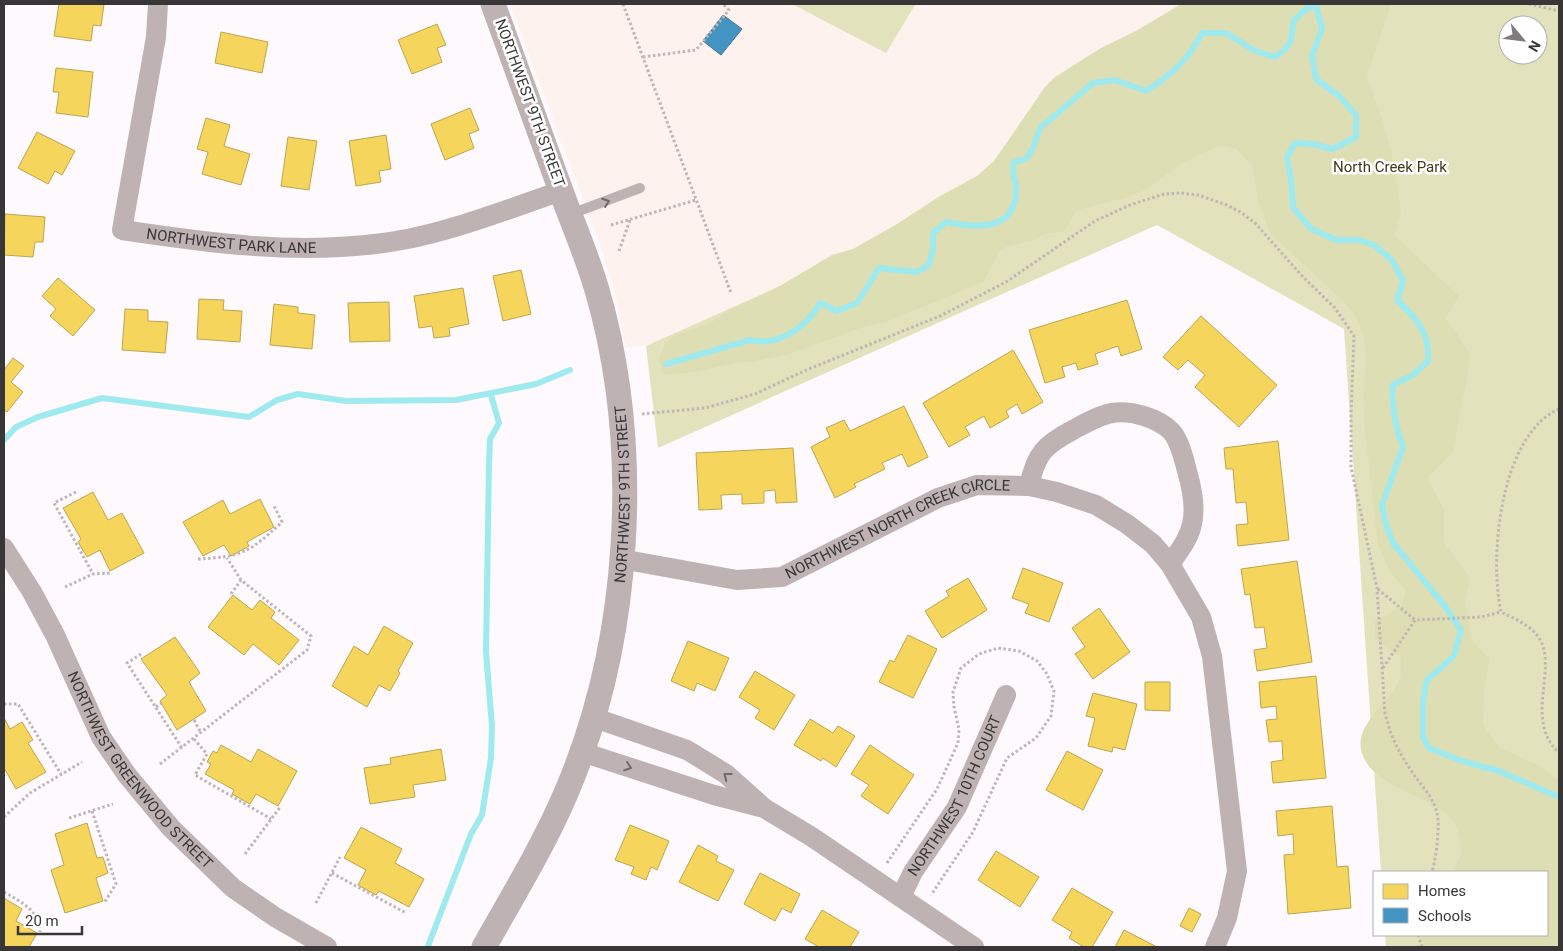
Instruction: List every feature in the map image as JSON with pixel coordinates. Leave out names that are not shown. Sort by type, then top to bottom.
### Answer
[{"type":"street","name":"NORTHWEST PARK LANE","points":[[158,4],[156,37],[122,230],[250,247],[342,248],[384,243],[412,237],[561,191]]},
{"type":"street","name":"NORTHWEST 9TH STREET","points":[[484,947],[549,830],[582,752],[614,627],[621,559],[624,478],[621,416],[611,353],[597,290],[571,214],[493,4]]},
{"type":"street","name":"NORTHWEST NORTH CREEK CIRCLE","points":[[1029,486],[1033,465],[1042,450],[1078,427],[1111,413],[1126,413],[1155,420],[1172,433],[1182,452],[1191,484],[1192,524],[1188,538],[1170,564]]},
{"type":"street","name":"NORTHWEST NORTH CREEK CIRCLE","points":[[621,559],[736,580],[782,577],[938,498],[977,485],[1029,486],[1057,492],[1096,505],[1134,529],[1153,544],[1170,564],[1201,617],[1212,656],[1237,871],[1227,918],[1215,947]]},
{"type":"street","name":"NORTHWEST GREENWOOD STREET","points":[[4,548],[32,592],[101,737],[127,775],[171,828],[233,888],[327,947]]},
{"type":"street","name":"NORTHWEST 10TH COURT","points":[[901,897],[913,872],[958,806],[1006,695]]},
{"type":"street","points":[[592,717],[687,750],[726,774],[764,808],[974,947]]},
{"type":"street","points":[[582,752],[714,795],[764,808]]},
{"type":"lane","points":[[571,214],[640,188]]},
{"type":"path","points":[[623,4],[731,293]]},
{"type":"path","points":[[643,57],[696,50],[729,10],[723,4]]},
{"type":"path","points":[[1529,4],[1559,11]]},
{"type":"path","points":[[611,225],[696,200]]},
{"type":"path","points":[[619,251],[630,220]]},
{"type":"path","points":[[1501,612],[1496,570],[1503,504],[1511,474],[1522,447],[1533,429],[1559,409]]},
{"type":"path","points":[[76,492],[54,503],[93,574]]},
{"type":"path","points":[[198,559],[227,558],[252,548],[282,522],[274,506]]},
{"type":"path","points":[[160,764],[287,667],[307,650],[310,644],[311,636],[241,580],[227,558]]},
{"type":"path","points":[[65,587],[93,574],[110,573]]},
{"type":"path","points":[[231,594],[241,580]]},
{"type":"path","points":[[1377,588],[1416,620],[1481,617],[1501,612],[1526,625],[1537,635],[1543,648],[1544,677],[1541,712],[1552,746],[1559,753]]},
{"type":"path","points":[[1382,668],[1416,620]]},
{"type":"path","points":[[141,654],[127,663],[182,748]]},
{"type":"path","points":[[4,704],[18,704],[61,774]]},
{"type":"path","points":[[156,708],[162,704]]},
{"type":"path","points":[[194,720],[202,733]]},
{"type":"path","points":[[194,739],[207,754],[195,775],[271,819]]},
{"type":"path","points":[[4,817],[30,793],[82,762]]},
{"type":"path","points":[[69,818],[113,804]]},
{"type":"path","points":[[245,854],[281,806]]},
{"type":"path","points":[[92,811],[116,884],[104,903]]},
{"type":"path","points":[[316,904],[340,857]]},
{"type":"path","points":[[332,873],[406,914]]},
{"type":"path","points":[[4,892],[20,901],[34,913],[40,923],[40,932]]},
{"type":"shaded area","points":[[510,4],[1224,4],[1162,115],[646,346],[626,347],[614,289],[599,242]]},
{"type":"green space","points":[[792,4],[913,4],[915,5],[886,53]]},
{"type":"green space","points":[[1181,4],[1391,4],[1367,76],[1384,124],[1395,168],[1401,212],[1395,236],[1459,296],[1446,318],[1471,355],[1453,452],[1427,478],[1444,509],[1444,543],[1470,578],[1465,602],[1473,643],[1490,658],[1484,691],[1483,725],[1500,748],[1542,767],[1559,780],[1559,947],[1415,947],[1422,936],[1548,936],[1548,871],[1453,871],[1462,852],[1456,826],[1447,814],[1385,780],[1374,772],[1366,762],[1361,750],[1361,739],[1364,729],[1393,691],[1400,679],[1401,673],[1401,658],[1375,639],[1375,622],[1401,606],[1406,591],[1390,572],[1378,545],[1364,421],[1363,391],[1367,360],[1363,334],[1355,315],[1343,301],[1270,233],[1258,202],[1253,167],[1237,149],[1226,146],[1213,148],[1181,164],[1147,189],[1128,197],[1077,210],[1064,232],[1046,233],[1032,241],[1008,246],[1000,251],[983,282],[886,322],[863,327],[787,355],[751,362],[740,362],[694,372],[663,375],[659,359],[664,346],[674,335],[707,325],[727,312],[773,290],[832,255],[853,249],[897,224],[940,196],[977,176],[994,161],[1045,87],[1055,77],[1101,48],[1136,31]]},
{"type":"green space","name":"North Creek Park","points":[[1224,4],[1559,4],[1559,947],[1386,947],[1385,936],[1548,936],[1548,871],[1381,871],[1344,329],[1157,225],[658,448],[646,346],[1162,115]]},
{"type":"building: Homes","points":[[59,4],[104,4],[101,26],[93,25],[91,41],[54,36]]},
{"type":"building: Homes","points":[[437,24],[446,45],[437,48],[442,62],[412,74],[398,40]]},
{"type":"building: Homes","points":[[221,32],[268,42],[262,73],[215,63]]},
{"type":"building: Homes","points":[[56,68],[93,72],[88,117],[56,113],[59,92],[53,92]]},
{"type":"building: Homes","points":[[470,108],[479,130],[469,134],[474,148],[445,160],[431,124]]},
{"type":"building: Homes","points":[[206,118],[230,125],[224,146],[250,154],[241,185],[202,174],[208,152],[197,149]]},
{"type":"building: Homes","points":[[37,132],[75,151],[62,175],[55,171],[48,184],[18,168]]},
{"type":"building: Homes","points":[[386,135],[391,169],[379,171],[381,182],[356,186],[349,141]]},
{"type":"building: Homes","points":[[288,137],[317,141],[309,190],[281,186]]},
{"type":"building: Homes","points":[[5,214],[45,217],[43,242],[35,242],[33,257],[4,255]]},
{"type":"building: Homes","points":[[521,270],[531,314],[503,321],[493,276]]},
{"type":"building: Homes","points":[[58,278],[95,310],[73,336],[50,316],[56,309],[42,296]]},
{"type":"building: Homes","points":[[463,288],[469,324],[449,328],[450,336],[434,338],[432,326],[419,328],[414,296]]},
{"type":"building: Homes","points":[[199,299],[224,300],[223,310],[242,311],[240,342],[197,339]]},
{"type":"building: Homes","points":[[1127,300],[1142,349],[1121,356],[1118,346],[1095,354],[1098,364],[1078,370],[1076,363],[1062,367],[1065,377],[1045,383],[1029,330]]},
{"type":"building: Homes","points":[[389,302],[390,341],[350,342],[348,303]]},
{"type":"building: Homes","points":[[274,304],[298,307],[298,313],[315,315],[312,349],[270,345]]},
{"type":"building: Homes","points":[[125,309],[148,310],[148,321],[168,322],[165,353],[122,350]]},
{"type":"building: Homes","points":[[1201,316],[1277,385],[1239,427],[1195,387],[1205,375],[1188,360],[1178,370],[1163,357]]},
{"type":"building: Homes","points":[[1013,350],[1043,402],[1022,414],[1017,404],[1006,411],[1009,417],[990,428],[984,416],[965,427],[970,435],[949,447],[923,403]]},
{"type":"building: Homes","points":[[13,358],[24,366],[11,382],[23,392],[7,412],[4,410],[4,370]]},
{"type":"building: Homes","points":[[904,406],[928,457],[908,467],[902,454],[882,463],[885,469],[854,484],[856,487],[835,498],[811,447],[830,437],[826,428],[844,420],[850,431]]},
{"type":"building: Homes","points":[[1278,441],[1289,540],[1238,546],[1236,525],[1248,524],[1246,502],[1236,503],[1233,469],[1226,469],[1224,448]]},
{"type":"building: Homes","points":[[793,448],[797,502],[776,503],[775,490],[764,491],[764,503],[742,504],[742,494],[721,495],[722,509],[699,510],[696,453]]},
{"type":"building: Homes","points":[[93,492],[108,520],[122,513],[144,553],[110,571],[100,550],[87,557],[78,542],[81,539],[63,508]]},
{"type":"building: Homes","points":[[260,499],[274,527],[247,542],[249,546],[231,556],[224,545],[203,556],[183,522],[223,500],[230,514]]},
{"type":"building: Homes","points":[[1297,561],[1312,662],[1257,671],[1254,650],[1267,648],[1264,627],[1255,628],[1250,594],[1245,595],[1241,569]]},
{"type":"building: Homes","points":[[1023,568],[1063,583],[1049,622],[1025,613],[1029,604],[1012,598]]},
{"type":"building: Homes","points":[[968,578],[987,610],[942,638],[925,611],[949,596],[946,591]]},
{"type":"building: Homes","points":[[233,595],[252,610],[260,600],[275,612],[271,618],[299,640],[279,665],[253,644],[244,655],[208,627]]},
{"type":"building: Homes","points":[[1099,608],[1130,652],[1093,679],[1075,654],[1085,647],[1072,628]]},
{"type":"building: Homes","points":[[384,626],[413,643],[390,691],[379,685],[367,707],[332,686],[354,646],[368,655]]},
{"type":"building: Homes","points":[[908,635],[937,649],[913,698],[879,682],[890,660],[894,662]]},
{"type":"building: Homes","points":[[175,637],[200,673],[189,682],[206,711],[177,730],[160,701],[167,695],[141,659]]},
{"type":"building: Homes","points":[[688,641],[729,658],[715,691],[697,683],[694,691],[671,681]]},
{"type":"building: Homes","points":[[755,671],[795,695],[774,730],[755,718],[760,710],[739,697]]},
{"type":"building: Homes","points":[[1316,676],[1326,778],[1273,783],[1271,762],[1283,760],[1282,741],[1269,742],[1266,720],[1277,719],[1276,706],[1261,708],[1259,682]]},
{"type":"building: Homes","points":[[1145,682],[1170,682],[1170,711],[1145,710]]},
{"type":"building: Homes","points":[[1093,693],[1137,704],[1125,750],[1113,747],[1112,752],[1088,746],[1095,718],[1086,716]]},
{"type":"building: Homes","points":[[4,718],[10,729],[22,722],[33,740],[28,743],[46,772],[16,789],[4,768]]},
{"type":"building: Homes","points":[[810,719],[833,733],[838,726],[855,736],[836,767],[823,758],[821,761],[794,745]]},
{"type":"building: Homes","points":[[221,745],[251,762],[258,749],[297,771],[278,806],[256,794],[250,804],[232,794],[234,790],[205,774],[211,764],[207,762],[213,751],[217,753]]},
{"type":"building: Homes","points":[[870,745],[914,775],[888,814],[861,796],[869,785],[851,774]]},
{"type":"building: Homes","points":[[441,749],[446,780],[413,785],[415,797],[370,804],[364,768],[391,764],[390,758]]},
{"type":"building: Homes","points":[[1067,751],[1103,770],[1083,810],[1046,790]]},
{"type":"building: Homes","points":[[1332,806],[1337,867],[1348,866],[1351,908],[1288,914],[1284,855],[1294,854],[1293,834],[1278,836],[1276,811]]},
{"type":"building: Homes","points":[[87,823],[97,858],[103,857],[108,873],[96,878],[103,901],[65,913],[51,870],[64,865],[55,834]]},
{"type":"building: Homes","points":[[630,825],[669,841],[657,870],[651,867],[646,880],[631,874],[634,867],[615,860]]},
{"type":"building: Homes","points":[[361,827],[402,849],[395,863],[424,879],[409,907],[379,891],[376,895],[358,885],[366,870],[344,858]]},
{"type":"building: Homes","points":[[698,845],[718,856],[716,861],[734,870],[718,901],[679,882]]},
{"type":"building: Homes","points":[[996,851],[1039,877],[1020,907],[978,880]]},
{"type":"building: Homes","points":[[760,873],[800,894],[791,913],[782,908],[775,921],[744,904]]},
{"type":"building: Homes","points":[[1072,888],[1113,912],[1092,947],[1084,947],[1069,938],[1072,932],[1052,920]]},
{"type":"building: Homes","points":[[4,898],[22,909],[16,921],[37,933],[29,947],[4,947]]},
{"type":"building: Homes","points":[[1189,908],[1201,914],[1192,932],[1180,926]]},
{"type":"building: Homes","points":[[822,910],[859,932],[850,947],[819,947],[805,939]]},
{"type":"building: Homes","points":[[1124,930],[1157,947],[1115,947]]},
{"type":"building: Schools","points":[[723,15],[742,29],[721,55],[703,41]]},
{"type":"waterway","points":[[666,364],[750,340],[771,341],[781,338],[808,320],[820,303],[837,311],[857,303],[879,268],[916,272],[928,266],[933,250],[933,233],[946,222],[970,225],[993,224],[1002,220],[1010,213],[1015,202],[1014,162],[1026,159],[1033,148],[1040,128],[1093,83],[1115,80],[1146,91],[1163,79],[1185,59],[1202,33],[1226,33],[1255,51],[1275,57],[1288,46],[1293,21],[1306,9],[1318,4]]},
{"type":"waterway","points":[[1316,6],[1322,29],[1312,55],[1316,79],[1339,96],[1356,115],[1356,137],[1333,149],[1312,144],[1295,143],[1287,157],[1293,207],[1310,228],[1336,240],[1359,240],[1374,245],[1392,260],[1403,281],[1397,300],[1411,313],[1421,327],[1427,342],[1428,361],[1413,375],[1393,385],[1394,416],[1403,447],[1382,505],[1386,525],[1393,543],[1444,605],[1461,630],[1454,656],[1427,680],[1423,701],[1423,737],[1429,748],[1462,761],[1499,771],[1559,797]]},
{"type":"waterway","points":[[4,440],[16,427],[38,417],[102,398],[249,417],[277,400],[298,394],[346,401],[456,400],[536,384],[570,370]]},
{"type":"waterway","points":[[428,946],[471,834],[482,815],[491,758],[492,726],[486,652],[489,464],[490,439],[499,423],[491,395]]}]
